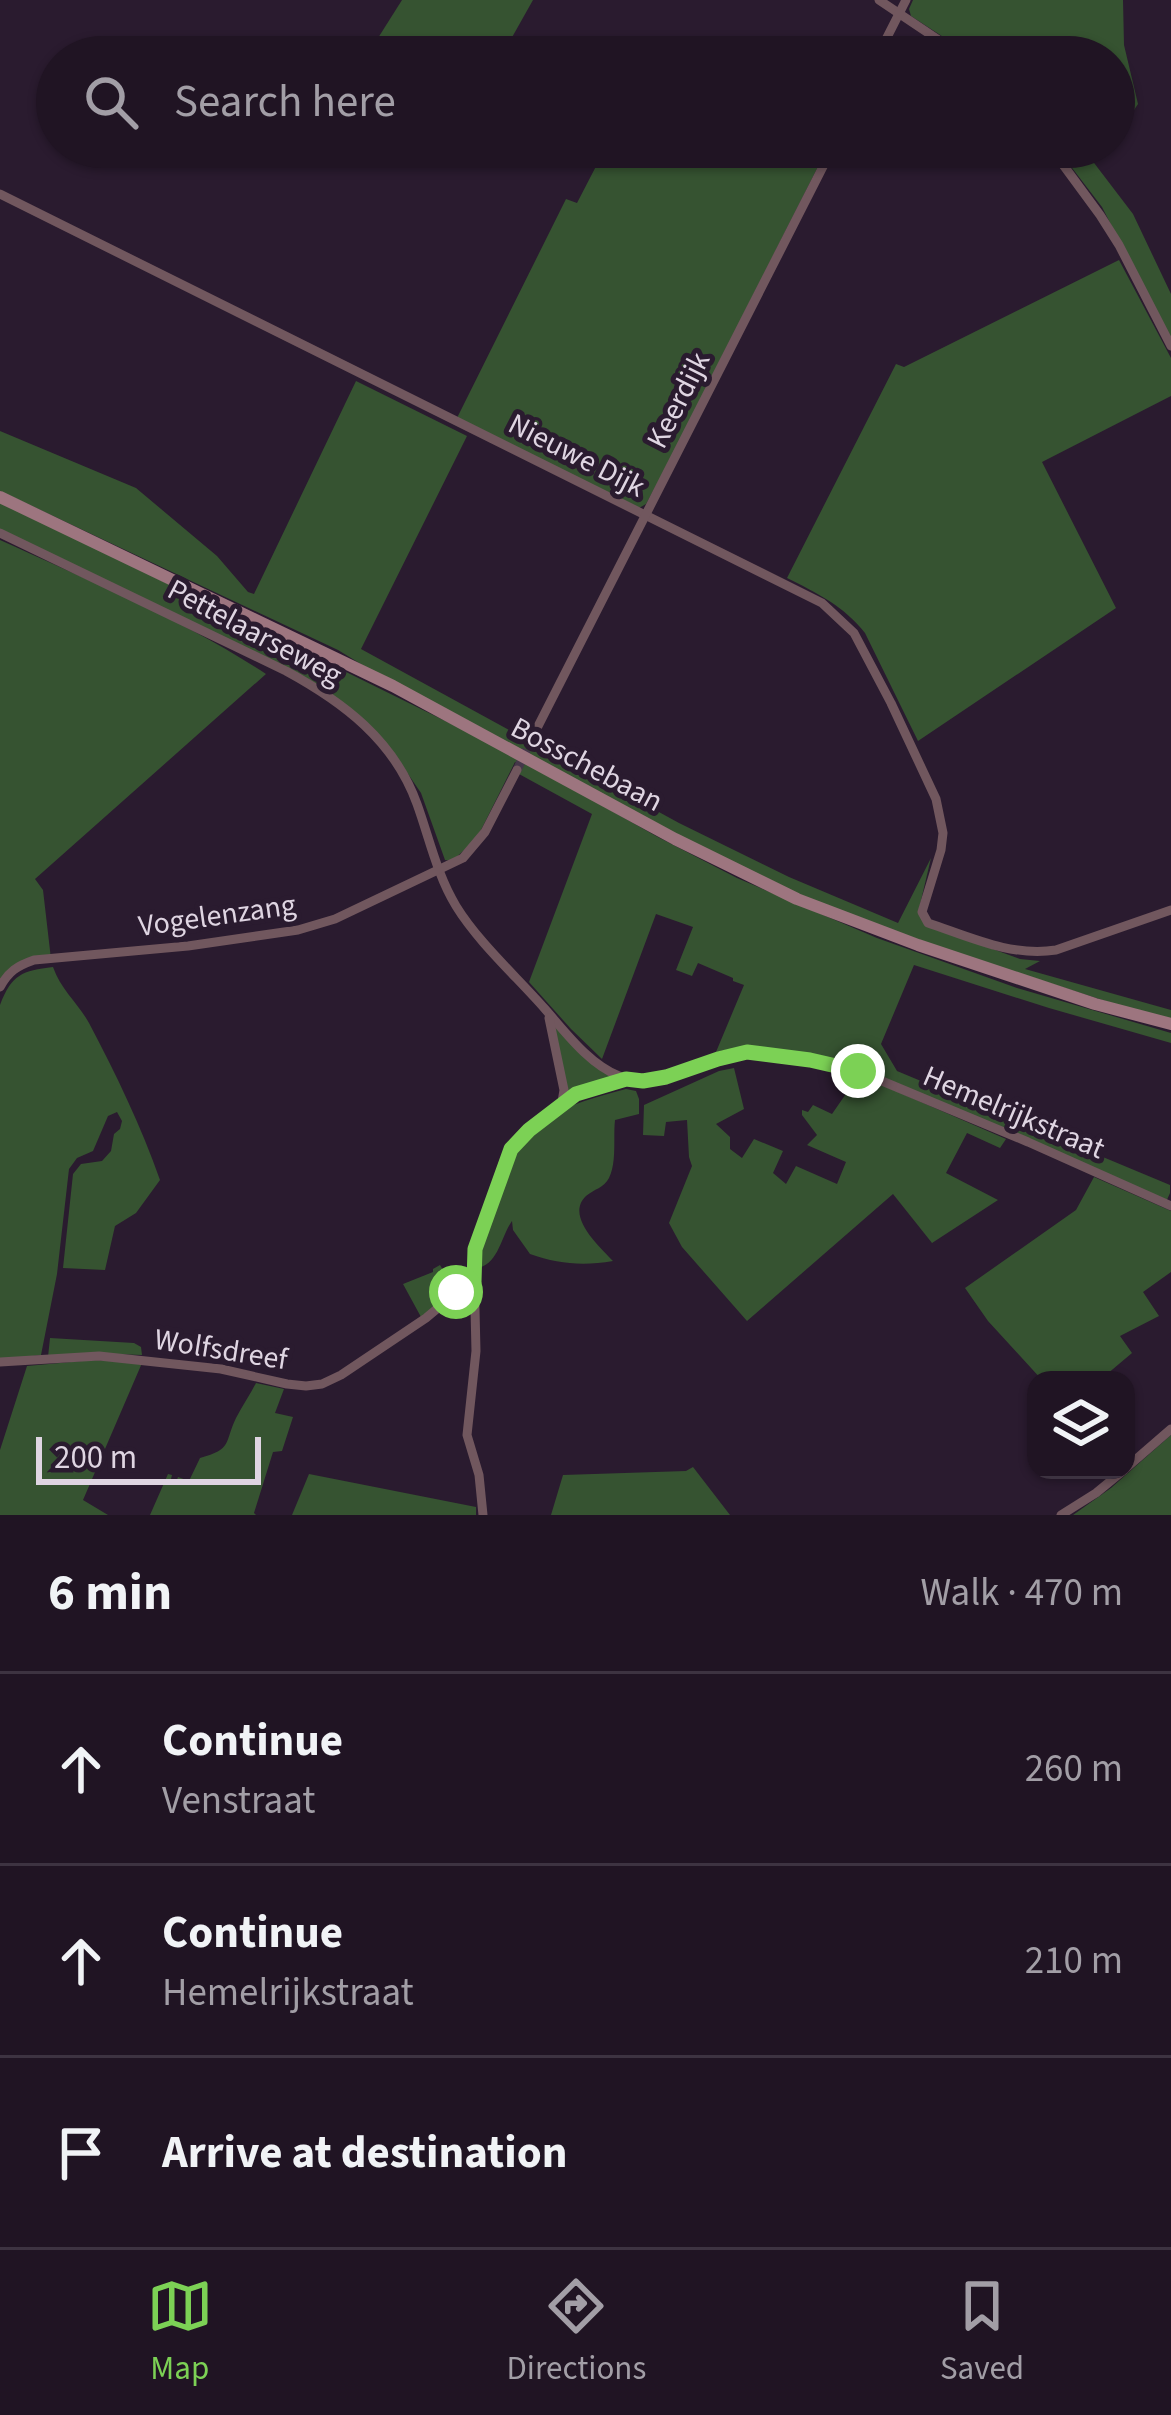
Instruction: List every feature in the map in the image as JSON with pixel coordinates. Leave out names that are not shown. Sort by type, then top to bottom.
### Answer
[{"type":"main road","name":"Bosschebaan","points":[[0,497],[393,686],[675,839],[797,899],[962,960],[1171,1024]]},
{"type":"street","points":[[879,0],[933,36]]},
{"type":"street","points":[[888,36],[906,0]]},
{"type":"street","name":"Keerdijk","points":[[532,738],[821,168]]},
{"type":"street","points":[[1065,168],[1119,244],[1171,346]]},
{"type":"street","name":"Nieuwe Dijk","points":[[0,194],[821,603],[854,633],[940,815],[941,850],[922,912],[928,923],[1015,952],[1036,953],[1171,910]]},
{"type":"street","name":"Pettelaarseweg","points":[[0,533],[286,671],[338,702],[377,737],[406,776],[440,870],[463,916],[548,1013],[603,1068],[626,1079]]},
{"type":"street","points":[[440,870],[475,846],[517,770]]},
{"type":"street","name":"Vogelenzang","points":[[0,987],[16,966],[34,960],[188,946],[318,925],[440,870]]},
{"type":"street","name":"Pettelaarseweg","points":[[548,1013],[564,1090],[561,1104]]},
{"type":"street","name":"Hemelrijkstraat","points":[[483,1515],[479,1474],[467,1435],[476,1351],[475,1249],[503,1164],[515,1143],[576,1094],[626,1079],[654,1080],[747,1052],[831,1064],[1028,1142],[1171,1206]]},
{"type":"street","name":"Wolfsdreef","points":[[0,1362],[99,1356],[220,1369],[286,1384],[322,1384],[474,1282]]},
{"type":"street","points":[[1135,1460],[1171,1429]]},
{"type":"street","points":[[1061,1515],[1113,1479]]},
{"type":"green space","points":[[402,0],[533,0],[513,36],[379,36]]},
{"type":"green space","points":[[913,0],[1123,0],[1124,36],[942,36],[911,16]]},
{"type":"green space","points":[[595,168],[817,168],[663,473],[639,508],[457,418],[566,199],[577,203]]},
{"type":"green space","points":[[1072,168],[1098,168],[1133,214],[1171,294],[1171,342],[1102,207]]},
{"type":"green space","points":[[1119,260],[1171,358],[1171,396],[1042,462],[1116,608],[918,741],[865,633],[839,608],[787,578],[896,364],[904,367]]},
{"type":"green space","points":[[356,381],[467,436],[361,649],[679,823],[898,923],[931,858],[918,913],[927,925],[1020,959],[1040,961],[1025,969],[1171,1010],[1171,1022],[866,924],[741,868],[338,650],[0,491],[0,431],[136,488],[254,594]]},
{"type":"green space","points":[[0,501],[504,750],[737,878],[877,938],[1017,988],[1171,1033],[1171,1043],[914,965],[881,1044],[897,1071],[1170,1185],[1166,1202],[864,1068],[768,1050],[716,1052],[744,985],[698,963],[692,976],[676,970],[693,927],[656,914],[602,1059],[529,982],[592,814],[519,774],[523,766],[515,762],[471,844],[452,861],[445,860],[421,793],[393,752],[338,700],[0,530]]},
{"type":"green space","points":[[0,540],[170,619],[266,674],[35,879],[43,890],[51,959],[34,962],[0,980]]},
{"type":"green space","points":[[53,967],[109,1061],[160,1180],[136,1213],[115,1226],[105,1270],[63,1268],[73,1174],[81,1164],[102,1161],[111,1151],[122,1121],[117,1112],[108,1116],[93,1151],[77,1158],[69,1169],[57,1274],[41,1355],[0,1360],[0,1005],[19,976]]},
{"type":"green space","points":[[554,1026],[613,1077],[614,1079],[566,1097]]},
{"type":"green space","points":[[734,1068],[744,1109],[716,1124],[730,1137],[730,1149],[742,1158],[754,1139],[783,1151],[773,1173],[786,1184],[796,1166],[837,1184],[846,1162],[807,1145],[817,1135],[802,1110],[808,1112],[813,1105],[832,1114],[859,1075],[1006,1139],[1000,1148],[967,1133],[946,1173],[998,1200],[932,1243],[893,1194],[747,1321],[682,1247],[669,1223],[692,1166],[687,1120],[666,1122],[664,1136],[643,1135],[644,1105]]},
{"type":"green space","points":[[626,1089],[636,1091],[639,1114],[615,1120],[609,1178],[586,1196],[579,1212],[586,1230],[613,1261],[571,1263],[530,1254],[512,1221],[494,1257],[475,1269],[502,1178],[525,1138],[556,1113]]},
{"type":"green space","points":[[1094,1177],[1171,1211],[1171,1272],[1143,1292],[1159,1316],[1120,1336],[1132,1353],[1111,1371],[1034,1371],[965,1288],[1076,1210]]},
{"type":"green space","points":[[440,1265],[448,1278],[469,1266],[456,1289],[421,1317],[403,1284]]},
{"type":"green space","points":[[50,1338],[134,1343],[141,1347],[142,1355],[48,1357]]},
{"type":"green space","points":[[93,1360],[142,1363],[83,1500],[108,1515],[0,1515],[0,1450],[27,1366]]},
{"type":"green space","points":[[256,1383],[284,1389],[275,1413],[293,1417],[282,1451],[273,1452],[256,1515],[150,1515],[168,1474],[176,1482],[178,1477],[189,1481],[200,1458],[223,1448]]},
{"type":"green space","points":[[1171,1435],[1171,1515],[1073,1515],[1121,1479],[1135,1479],[1135,1467]]},
{"type":"green space","points":[[693,1467],[730,1515],[551,1515],[563,1475]]},
{"type":"green space","points":[[309,1474],[476,1507],[476,1515],[292,1515]]},
{"type":"tunnel","points":[[517,770],[532,738]]},
{"type":"route","points":[[456,1292],[474,1282],[475,1249],[511,1149],[576,1094],[626,1079],[666,1077],[747,1052],[858,1071]]}]
